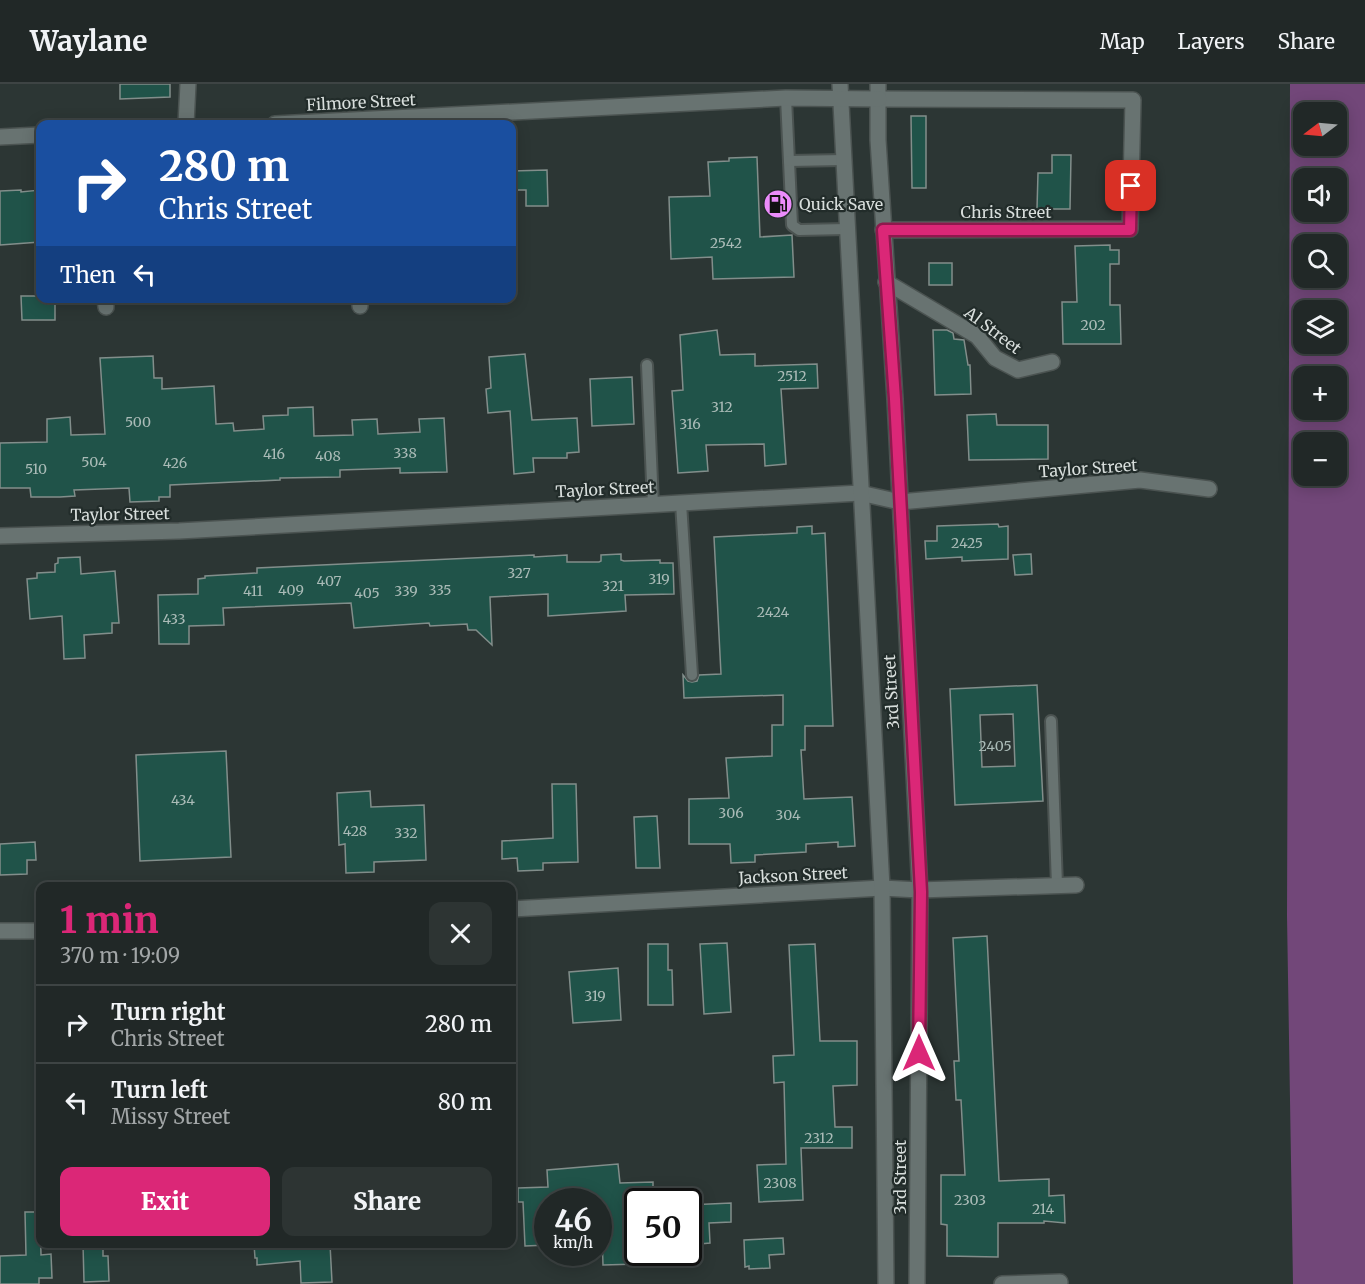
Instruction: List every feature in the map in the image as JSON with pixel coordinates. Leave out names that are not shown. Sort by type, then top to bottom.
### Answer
[{"type":"street","points":[[186,120],[188,84]]},
{"type":"street","name":"Filmore Street","points":[[403,120],[786,98],[840,91],[1132,100],[1130,230]]},
{"type":"street","name":"3rd Street","points":[[840,91],[882,888],[886,1284]]},
{"type":"street","name":"3rd Street","points":[[878,91],[877,125],[900,502],[919,890],[917,1284]]},
{"type":"street","points":[[0,137],[36,135]]},
{"type":"street","name":"Chris Street","points":[[883,230],[1130,230]]},
{"type":"street","name":"Al Street","points":[[886,282],[977,336],[995,358],[1017,370],[1053,362]]},
{"type":"street","name":"Taylor Street","points":[[0,536],[179,531],[860,494],[900,502],[1140,480],[1209,489]]},
{"type":"street","name":"Jackson Street","points":[[516,909],[882,888],[919,890],[1076,885]]},
{"type":"street","points":[[0,931],[36,931]]},
{"type":"street","points":[[1002,1284],[1060,1282]]},
{"type":"lane","points":[[786,98],[792,225],[799,230],[847,229]]},
{"type":"lane","points":[[789,161],[843,160]]},
{"type":"lane","points":[[647,365],[653,505]]},
{"type":"lane","points":[[681,503],[692,675]]},
{"type":"lane","points":[[1051,721],[1057,885]]},
{"type":"shaded area","points":[[1290,84],[1365,84],[1365,1284],[1293,1284],[1287,916]]},
{"type":"building","points":[[120,84],[170,84],[170,97],[120,99]]},
{"type":"building","points":[[911,116],[926,116],[926,188],[912,188]]},
{"type":"building","points":[[1052,155],[1071,155],[1070,209],[1037,209],[1038,173],[1052,173]]},
{"type":"building","points":[[757,157],[760,237],[792,235],[794,277],[713,279],[712,257],[671,259],[669,197],[710,196],[708,162],[729,161],[729,158]]},
{"type":"building","points":[[547,170],[548,206],[526,206],[526,190],[516,190],[516,171]]},
{"type":"building","points":[[36,190],[36,242],[0,245],[0,191]]},
{"type":"building","points":[[1110,245],[1110,250],[1119,250],[1119,264],[1110,264],[1110,305],[1120,305],[1121,344],[1063,344],[1062,302],[1077,302],[1075,246]]},
{"type":"building","points":[[929,263],[952,263],[952,285],[929,285]]},
{"type":"building","points":[[21,296],[36,296],[36,303],[55,303],[55,320],[22,320]]},
{"type":"building","points":[[717,330],[720,355],[755,354],[755,366],[817,364],[818,388],[781,389],[786,464],[765,466],[764,444],[706,445],[708,471],[678,473],[672,391],[683,390],[680,335]]},
{"type":"building","points":[[933,330],[947,330],[953,333],[954,339],[964,340],[968,365],[970,365],[971,394],[935,395]]},
{"type":"building","points":[[525,354],[532,420],[577,418],[579,452],[567,453],[567,458],[533,458],[534,472],[514,474],[510,411],[488,413],[486,389],[491,388],[489,357]]},
{"type":"building","points":[[153,356],[154,378],[162,378],[162,389],[214,386],[216,424],[233,423],[234,431],[264,429],[263,416],[288,415],[288,408],[313,407],[314,436],[353,435],[352,420],[377,419],[378,434],[420,432],[419,419],[444,418],[447,472],[400,473],[400,468],[340,470],[340,477],[280,478],[280,480],[170,485],[170,497],[159,497],[159,501],[130,502],[129,488],[74,490],[75,496],[31,497],[30,488],[0,488],[0,443],[47,442],[47,419],[70,417],[71,435],[105,434],[100,358]]},
{"type":"building","points":[[632,377],[634,424],[592,426],[590,379]]},
{"type":"building","points":[[996,414],[997,425],[1048,425],[1048,459],[969,460],[967,415]]},
{"type":"building","points":[[998,524],[999,527],[1008,526],[1008,559],[962,561],[962,557],[926,559],[925,541],[937,541],[937,526]]},
{"type":"building","points":[[812,526],[812,534],[825,533],[833,726],[805,726],[805,750],[801,750],[804,799],[852,797],[855,846],[838,847],[838,842],[806,844],[806,852],[755,855],[755,862],[731,863],[730,844],[689,844],[689,799],[729,798],[726,758],[772,756],[772,725],[783,725],[783,695],[684,698],[683,675],[692,682],[697,681],[699,675],[721,674],[714,537],[797,533],[797,527]]},
{"type":"building","points":[[621,554],[621,560],[624,561],[660,560],[660,563],[673,563],[674,594],[625,595],[626,611],[548,616],[548,594],[490,597],[492,645],[476,630],[468,630],[467,624],[430,626],[429,623],[354,628],[351,603],[223,608],[224,625],[189,626],[189,644],[159,644],[158,595],[198,594],[198,579],[205,578],[205,576],[257,573],[257,568],[534,555],[534,557],[567,555],[567,562],[599,562],[601,555]]},
{"type":"building","points":[[1031,554],[1032,574],[1015,575],[1013,555]]},
{"type":"building","points":[[80,557],[81,574],[115,571],[119,623],[112,623],[112,633],[84,635],[85,658],[64,659],[62,616],[30,619],[27,579],[37,578],[37,573],[55,572],[58,558]]},
{"type":"building","points":[[1037,685],[1043,801],[955,805],[950,689]],"holes":[[[1013,714],[1015,766],[982,767],[980,715]]]},
{"type":"building","points":[[226,751],[231,857],[140,861],[136,755]]},
{"type":"building","points":[[552,784],[576,784],[578,862],[543,863],[543,870],[518,871],[517,858],[502,859],[502,841],[553,838]]},
{"type":"building","points":[[370,791],[371,807],[424,805],[426,860],[374,862],[374,872],[346,873],[345,844],[339,845],[337,793]]},
{"type":"building","points":[[657,816],[660,868],[636,868],[634,817]]},
{"type":"building","points":[[35,842],[36,860],[27,860],[27,874],[0,875],[0,844]]},
{"type":"building","points":[[987,936],[999,1181],[1049,1179],[1049,1196],[1064,1195],[1065,1223],[1044,1221],[1044,1223],[998,1223],[998,1257],[947,1256],[947,1225],[941,1224],[941,1175],[965,1175],[961,1100],[956,1100],[954,1061],[959,1061],[953,938]]},
{"type":"building","points":[[727,943],[731,1012],[704,1014],[700,944]]},
{"type":"building","points":[[648,944],[668,944],[668,970],[672,970],[673,1005],[648,1005]]},
{"type":"building","points":[[815,944],[820,1041],[857,1041],[857,1085],[833,1086],[835,1127],[852,1127],[852,1148],[801,1148],[803,1200],[759,1202],[757,1165],[786,1164],[784,1082],[774,1083],[773,1056],[794,1055],[789,945]]},
{"type":"building","points":[[618,968],[621,1020],[573,1023],[569,972]]},
{"type":"building","points":[[618,1164],[620,1183],[653,1182],[653,1188],[624,1188],[624,1264],[612,1265],[612,1188],[534,1188],[534,1246],[525,1246],[523,1202],[518,1202],[518,1188],[548,1187],[547,1170]]},
{"type":"building","points":[[731,1203],[731,1222],[709,1223],[710,1243],[702,1244],[702,1204]]},
{"type":"building","points":[[25,1212],[36,1212],[36,1248],[41,1248],[41,1255],[51,1254],[52,1278],[39,1278],[39,1284],[0,1284],[0,1256],[26,1255]]},
{"type":"building","points":[[783,1238],[784,1254],[769,1255],[770,1268],[749,1269],[749,1266],[745,1267],[744,1240]]},
{"type":"building","points":[[83,1248],[103,1248],[103,1256],[108,1256],[109,1281],[84,1282]]},
{"type":"building","points":[[254,1248],[330,1248],[332,1282],[301,1283],[300,1261],[257,1265],[257,1258],[255,1258]]},
{"type":"place","name":"Quick Save","points":[[778,204]]},
{"type":"route","points":[[919,1053],[921,892],[919,890],[895,399],[883,230],[1130,230],[1131,186]]}]
